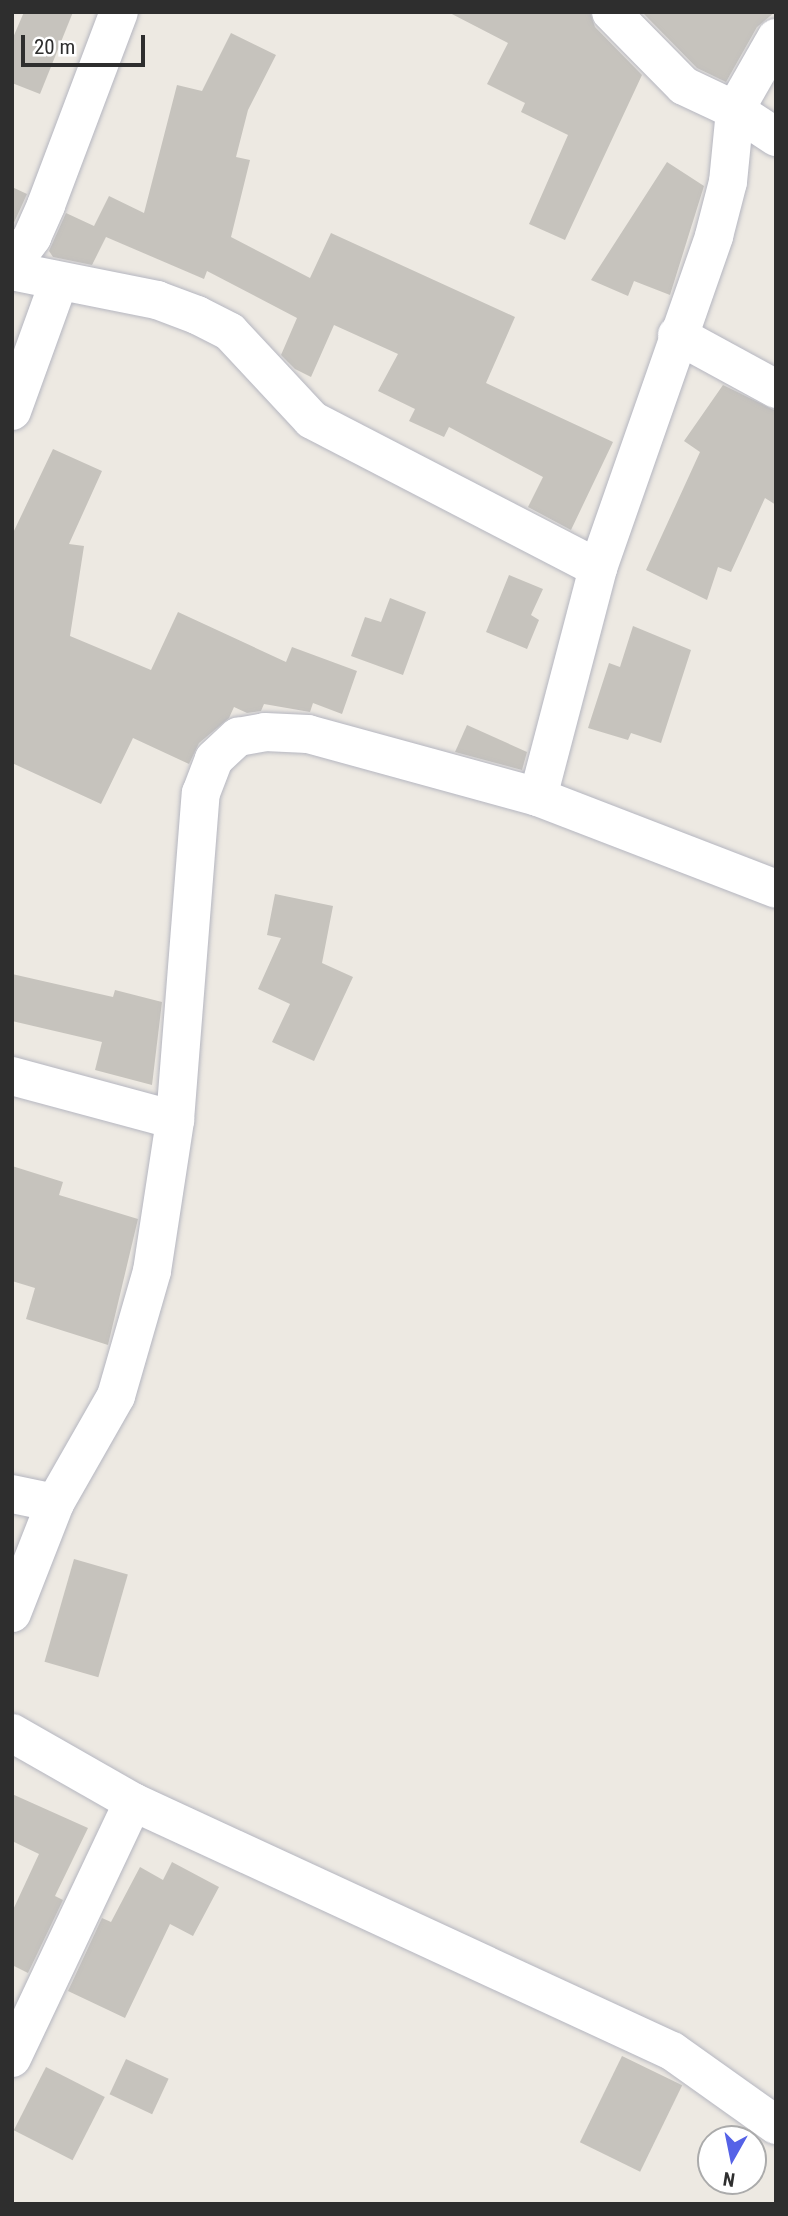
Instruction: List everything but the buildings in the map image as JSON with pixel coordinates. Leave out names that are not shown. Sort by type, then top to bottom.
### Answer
[{"type":"street","points":[[12,264],[32,237],[46,205],[119,12]]},
{"type":"street","points":[[611,12],[684,86],[735,110],[776,137]]},
{"type":"street","points":[[538,797],[598,568],[677,335],[715,236],[728,182],[735,110],[776,38]]},
{"type":"street","points":[[12,271],[157,300],[230,332],[312,420],[598,568]]},
{"type":"street","points":[[12,411],[59,281]]},
{"type":"street","points":[[677,335],[776,389]]},
{"type":"street","points":[[12,1613],[55,1503],[116,1396],[152,1271],[175,1120],[201,793],[214,759],[238,737],[265,732],[308,734],[538,797],[776,890]]},
{"type":"street","points":[[12,1076],[175,1120]]},
{"type":"street","points":[[12,1494],[55,1503]]},
{"type":"street","points":[[12,1733],[133,1802],[672,2052],[776,2125]]},
{"type":"street","points":[[12,2058],[133,1802]]}]
